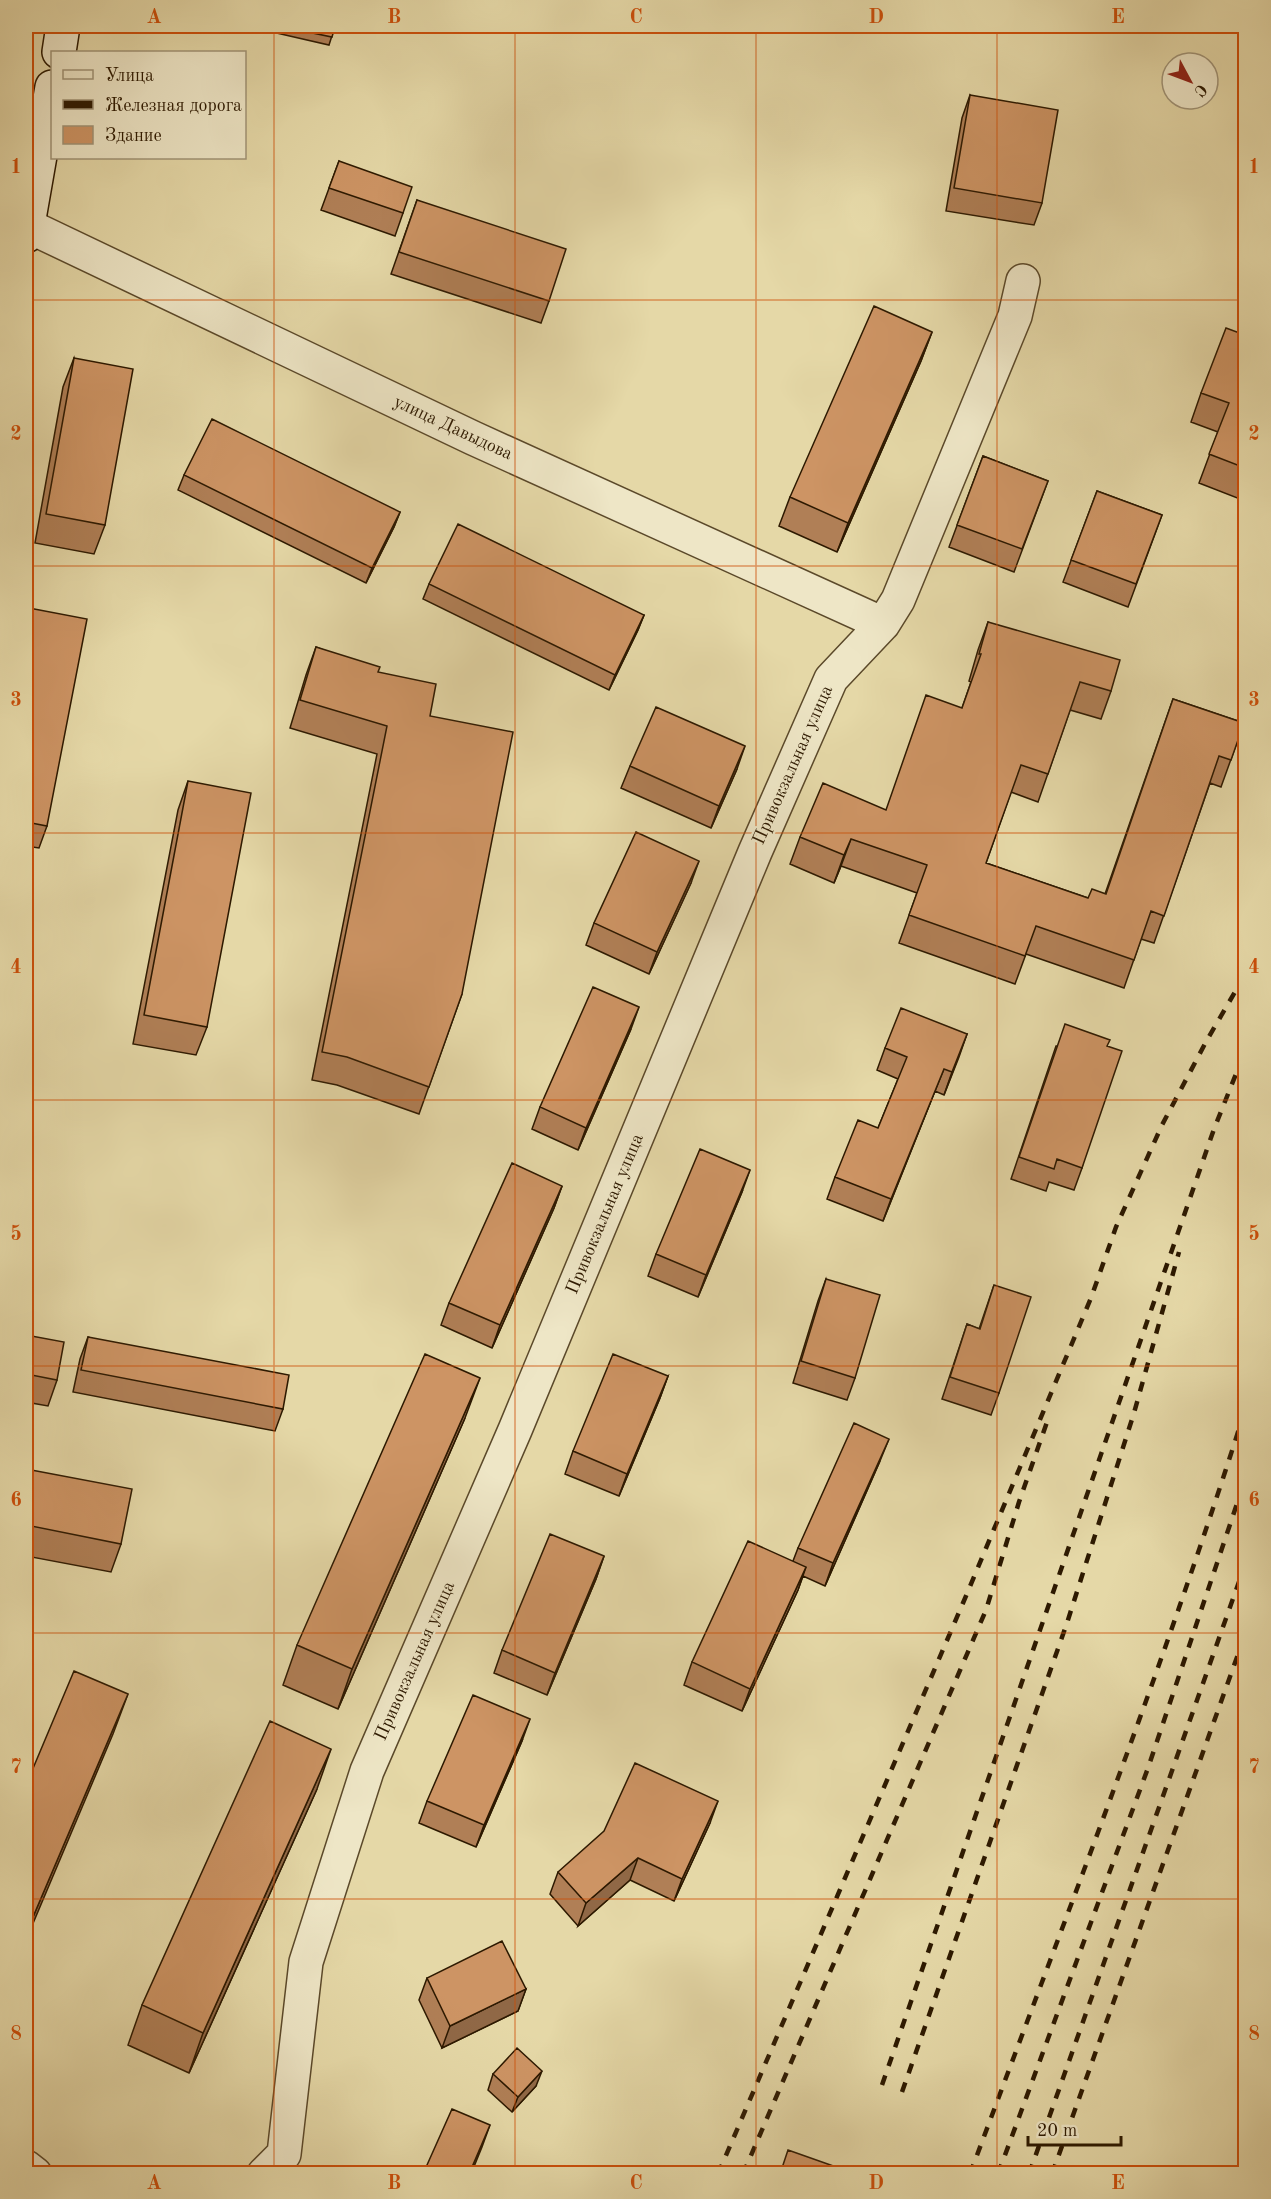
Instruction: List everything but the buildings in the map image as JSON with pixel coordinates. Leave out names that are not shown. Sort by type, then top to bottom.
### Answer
[{"type":"street","points":[[58,51],[63,26]]},
{"type":"street","points":[[26,229],[51,92]]},
{"type":"street","name":"улица Давыдова","points":[[26,229],[473,438],[884,624]]},
{"type":"street","name":"Привокзальная улица","points":[[264,2174],[284,2154],[306,1962],[366,1771],[515,1430],[755,852],[831,679],[884,624],[898,600],[1015,316],[1023,281]]},
{"type":"street","points":[[26,2167],[35,2174]]},
{"type":"railway","points":[[718,2174],[963,1603],[1091,1298],[1116,1227],[1162,1125],[1246,973]]},
{"type":"railway","points":[[882,2085],[1214,1129],[1246,1049]]},
{"type":"railway","points":[[902,2092],[1067,1623],[1134,1413],[1179,1252]]},
{"type":"railway","points":[[970,2174],[1148,1696],[1246,1407]]},
{"type":"railway","points":[[743,2174],[986,1610],[1019,1502],[1047,1422]]},
{"type":"railway","points":[[998,2174],[1148,1768],[1246,1477]]},
{"type":"railway","points":[[1029,2174],[1246,1562]]},
{"type":"railway","points":[[1052,2174],[1246,1632]]}]
